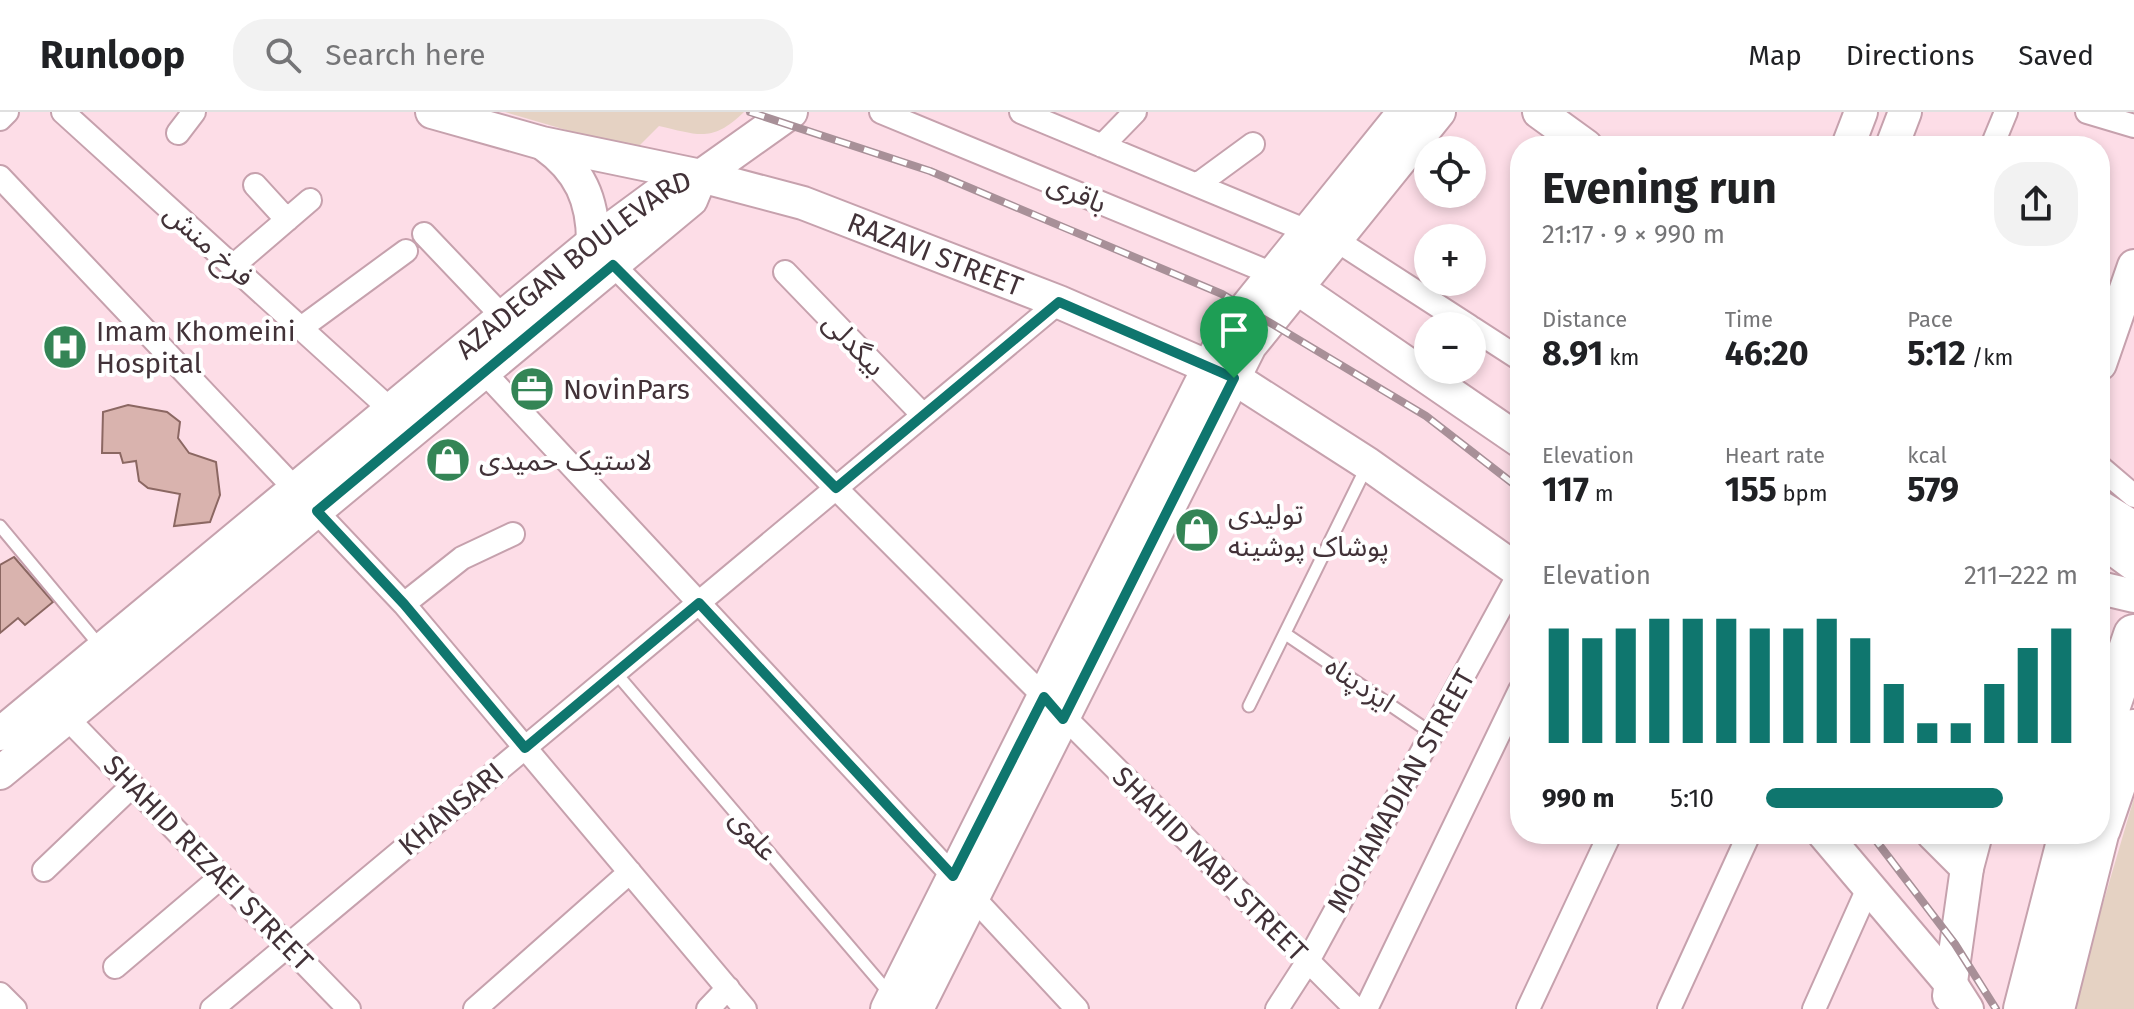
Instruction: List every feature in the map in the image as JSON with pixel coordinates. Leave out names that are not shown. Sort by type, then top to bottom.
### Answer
[{"type":"highway","points":[[2110,705],[2128,652]]},
{"type":"highway","points":[[2110,799],[2134,730]]},
{"type":"highway","points":[[2054,1009],[2052,956],[2068,844]]},
{"type":"highway","points":[[2024,1009],[2052,956],[2094,844]]},
{"type":"main road","name":"RAZAVI STREET","points":[[432,112],[542,143],[701,176],[839,215],[1059,302],[1221,372],[1368,464],[1510,565]]},
{"type":"main road","points":[[701,176],[791,112]]},
{"type":"main road","points":[[1322,236],[1404,112]]},
{"type":"main road","points":[[899,1005],[963,887],[1221,372],[1227,331],[1285,281],[1322,236],[1439,112]]},
{"type":"main road","points":[[1539,112],[1572,136]]},
{"type":"main road","points":[[1852,136],[1861,112]]},
{"type":"main road","points":[[1896,136],[1905,112]]},
{"type":"main road","points":[[542,143],[569,166],[588,195],[603,254]]},
{"type":"main road","name":"AZADEGAN BOULEVARD","points":[[0,773],[67,718],[307,499],[391,410],[503,317],[691,200],[701,176]]},
{"type":"main road","name":"AZADEGAN BOULEVARD","points":[[0,734],[103,649],[484,372],[603,254]]},
{"type":"main road","points":[[2110,323],[2134,266]]},
{"type":"main road","name":"باقری","points":[[1285,281],[1510,434]]},
{"type":"main road","points":[[2110,329],[2134,299]]},
{"type":"main road","points":[[2110,514],[2134,529]]},
{"type":"main road","points":[[2110,545],[2134,563]]},
{"type":"main road","points":[[2110,590],[2134,596]]},
{"type":"main road","points":[[1833,844],[1869,886],[1955,1001]]},
{"type":"main road","points":[[1943,844],[1967,868]]},
{"type":"main road","points":[[1955,1001],[1967,868],[1973,844]]},
{"type":"street","points":[[0,119],[7,112]]},
{"type":"street","name":"فرخ منش","points":[[63,112],[391,410]]},
{"type":"street","points":[[178,133],[194,112]]},
{"type":"street","name":"باقری","points":[[881,112],[1285,281]]},
{"type":"street","points":[[1021,112],[1322,236],[1446,312]]},
{"type":"street","points":[[1102,146],[1135,112]]},
{"type":"street","points":[[1996,136],[2006,112]]},
{"type":"street","points":[[2087,112],[2134,126]]},
{"type":"street","points":[[1197,185],[1253,144]]},
{"type":"street","points":[[0,177],[404,604],[745,1009]]},
{"type":"street","points":[[255,185],[287,220]]},
{"type":"street","points":[[233,266],[310,200]]},
{"type":"street","points":[[424,234],[503,317]]},
{"type":"street","points":[[301,328],[406,251]]},
{"type":"street","name":"SHAHID NABI STREET","points":[[603,254],[1356,1009]]},
{"type":"street","name":"بیگدلی","points":[[785,272],[923,415]]},
{"type":"street","name":"KHANSARI","points":[[212,1009],[1059,302]]},
{"type":"street","points":[[1486,337],[1510,352]]},
{"type":"street","points":[[484,372],[1077,1009]]},
{"type":"street","points":[[2110,476],[2134,496]]},
{"type":"street","points":[[404,604],[462,558],[513,534]]},
{"type":"street","name":"MOHAMADIAN STREET","points":[[1277,1009],[1308,961],[1510,591]]},
{"type":"street","points":[[1366,1009],[1510,711]]},
{"type":"street","name":"SHAHID REZAEI STREET","points":[[67,718],[349,1009]]},
{"type":"street","points":[[44,870],[132,786]]},
{"type":"street","points":[[1528,1009],[1605,844]]},
{"type":"street","points":[[1669,1009],[1744,844]]},
{"type":"street","points":[[475,1009],[630,872]]},
{"type":"street","points":[[115,967],[221,877]]},
{"type":"street","points":[[1814,1009],[1869,886]]},
{"type":"street","points":[[708,1009],[728,988]]},
{"type":"street","points":[[0,994],[15,1009]]},
{"type":"lane","points":[[1249,706],[1287,635],[1368,464]]},
{"type":"lane","points":[[0,526],[103,649]]},
{"type":"lane","name":"ایزدپناه","points":[[1287,635],[1433,734]]},
{"type":"lane","name":"علوی","points":[[615,672],[899,1005]]},
{"type":"shaded area","points":[[505,112],[744,112],[723,129],[704,134],[659,126],[635,150]]},
{"type":"shaded area","points":[[2134,798],[2134,1009],[2072,1009]]},
{"type":"building","points":[[128,405],[167,412],[180,422],[178,438],[189,453],[216,462],[220,495],[210,522],[174,526],[180,494],[148,488],[139,481],[136,461],[123,463],[120,453],[102,453],[103,412]]},
{"type":"building","points":[[14,557],[53,602],[25,625],[18,618],[0,633],[0,565]]},
{"type":"railway","points":[[750,112],[930,171],[1222,294],[1426,416],[1510,481]]},
{"type":"railway","points":[[1879,844],[1955,944],[1996,1009]]},
{"type":"place","name":"Imam Khomeini Hospital","points":[[65,347]]},
{"type":"place","name":"NovinPars","points":[[532,389]]},
{"type":"place","name":"لاستیک حمیدی","points":[[448,460]]},
{"type":"place","name":"تولیدی پوشاک پوشینه","points":[[1197,530]]},
{"type":"route","points":[[613,265],[836,488],[1059,302],[1234,378],[1063,719],[1044,697],[953,876],[699,603],[525,748],[404,604],[317,511],[613,265]]}]
